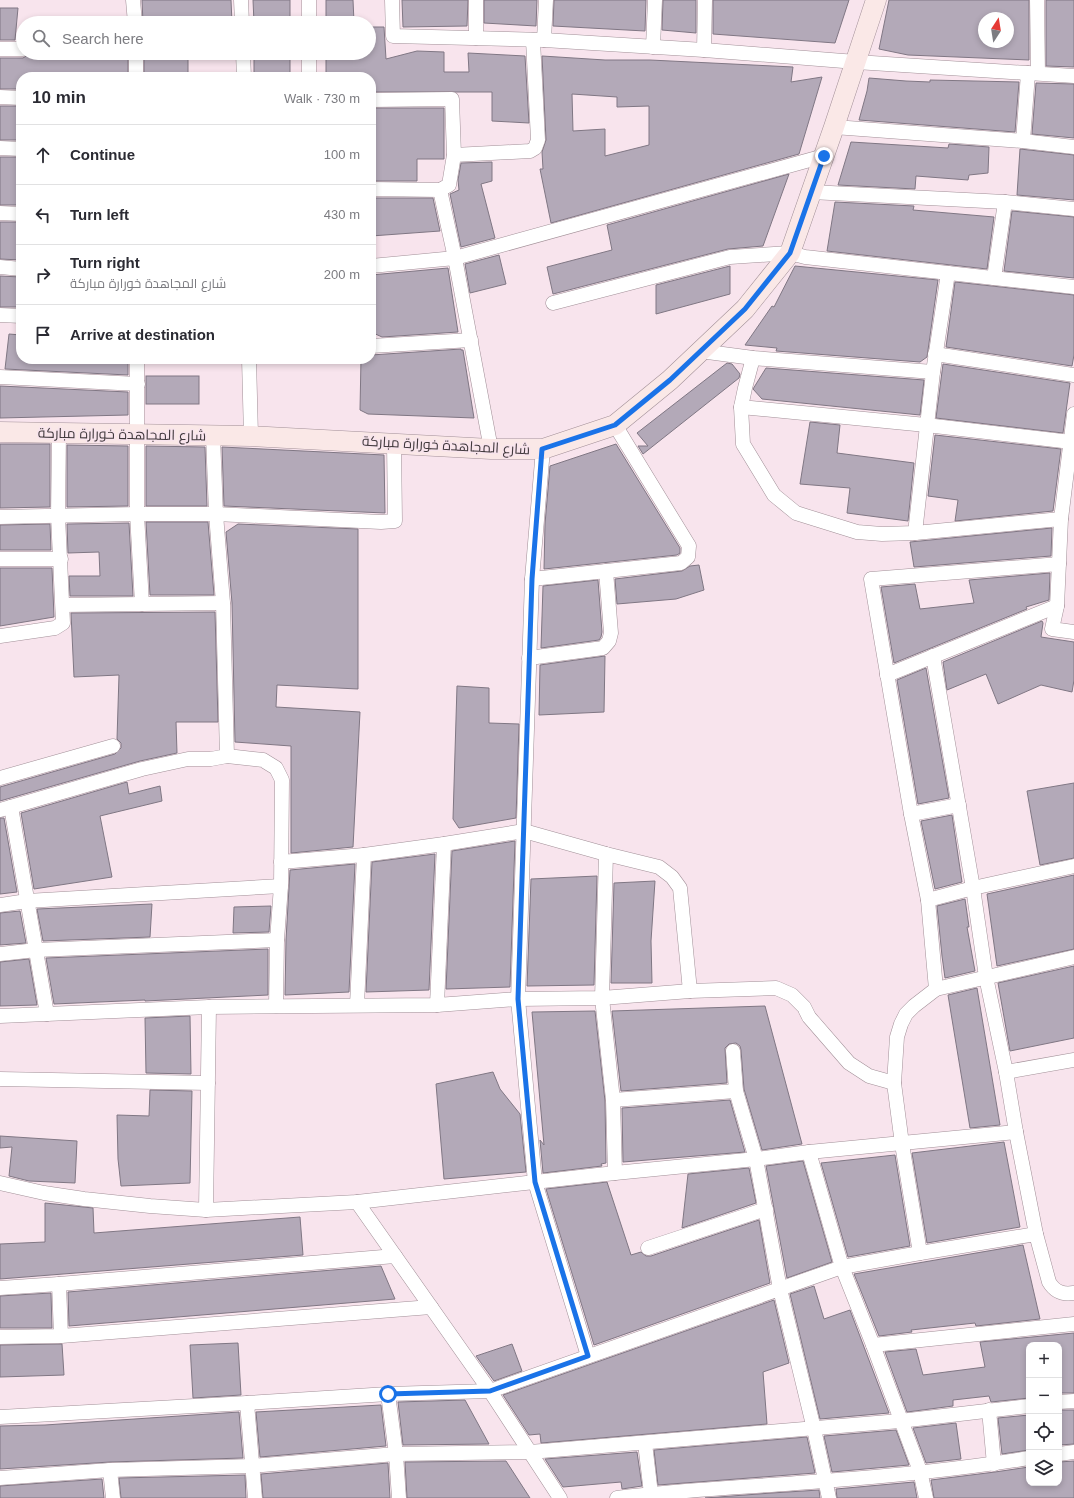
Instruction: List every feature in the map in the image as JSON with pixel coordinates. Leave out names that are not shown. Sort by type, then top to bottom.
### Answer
[{"type":"street","points":[[133,0],[134,16]]},
{"type":"street","points":[[241,0],[242,16]]},
{"type":"street","points":[[309,0],[309,16]]},
{"type":"street","points":[[392,0],[393,36],[538,40],[1074,76]]},
{"type":"street","points":[[476,0],[476,38]]},
{"type":"street","points":[[454,155],[530,151],[535,148],[538,140],[538,40],[546,0]]},
{"type":"street","points":[[652,47],[655,0]]},
{"type":"street","points":[[704,50],[705,0]]},
{"type":"street","name":"شارع المجاهدة خورارة مباركة","points":[[0,432],[250,436],[491,449],[542,449],[615,425],[670,380],[745,309],[790,253],[876,0]]},
{"type":"street","points":[[1023,141],[1033,73],[1037,0]]},
{"type":"street","points":[[0,49],[16,49]]},
{"type":"street","points":[[136,60],[136,72]]},
{"type":"street","points":[[243,60],[244,72]]},
{"type":"street","points":[[309,60],[309,72]]},
{"type":"street","points":[[0,97],[16,98]]},
{"type":"street","points":[[376,100],[452,99],[454,155],[448,185],[440,190],[376,189]]},
{"type":"street","points":[[834,126],[1023,141],[1074,147]]},
{"type":"street","points":[[0,148],[16,149]]},
{"type":"street","points":[[376,266],[455,258],[824,156]]},
{"type":"street","points":[[440,190],[455,258],[491,449]]},
{"type":"street","points":[[811,192],[1005,202],[1074,209]]},
{"type":"street","points":[[994,278],[1005,202]]},
{"type":"street","points":[[0,213],[16,214]]},
{"type":"street","points":[[553,303],[730,257],[790,253],[805,257],[1074,287]]},
{"type":"street","points":[[0,266],[16,268]]},
{"type":"street","points":[[915,533],[926,425],[948,272]]},
{"type":"street","points":[[0,315],[16,316]]},
{"type":"street","points":[[376,346],[471,340]]},
{"type":"street","points":[[700,351],[753,358],[933,372]]},
{"type":"street","points":[[936,354],[1074,375]]},
{"type":"street","points":[[753,358],[741,407],[743,444],[774,495],[796,513],[857,532],[882,534],[915,533],[1061,519]]},
{"type":"street","points":[[137,364],[137,514],[142,604]]},
{"type":"street","points":[[249,364],[250,436]]},
{"type":"street","points":[[0,376],[138,384]]},
{"type":"street","points":[[741,407],[926,425],[1071,442]]},
{"type":"street","points":[[1074,414],[1061,519],[1057,606],[1052,629],[1074,632]]},
{"type":"street","points":[[532,579],[681,563],[688,557],[689,546],[615,425]]},
{"type":"street","points":[[0,636],[55,628],[63,623],[58,516],[59,433]]},
{"type":"street","points":[[213,436],[216,514],[223,603],[227,756]]},
{"type":"street","points":[[0,517],[216,514],[394,521],[394,443]]},
{"type":"street","points":[[542,449],[532,579],[518,999],[535,1182],[588,1356]]},
{"type":"street","points":[[0,559],[61,559]]},
{"type":"street","points":[[936,989],[928,900],[911,814],[871,579],[1059,564]]},
{"type":"street","points":[[529,658],[603,648],[608,642],[611,634],[606,571]]},
{"type":"street","points":[[63,605],[223,603]]},
{"type":"street","points":[[887,675],[1057,606]]},
{"type":"street","points":[[932,656],[959,804],[986,977],[1006,1072],[1036,1234],[1052,1288],[1067,1294],[1074,1293]]},
{"type":"street","points":[[0,778],[113,746]]},
{"type":"street","points":[[47,1014],[27,901],[6,808],[142,769],[188,759],[211,759],[227,756],[263,760],[276,768],[282,780],[281,886],[277,940],[276,1006]]},
{"type":"street","points":[[911,814],[959,804]]},
{"type":"street","points":[[281,862],[364,855],[524,831],[659,867],[672,877],[680,888],[690,991]]},
{"type":"street","points":[[437,1005],[444,844]]},
{"type":"street","points":[[606,854],[602,998],[613,1100],[615,1173]]},
{"type":"street","points":[[357,1005],[364,855]]},
{"type":"street","points":[[928,900],[973,888],[1074,866]]},
{"type":"street","points":[[0,905],[27,901],[281,886]]},
{"type":"street","points":[[0,954],[36,950],[277,940]]},
{"type":"street","points":[[920,1253],[902,1144],[894,1082],[897,1037],[901,1024],[910,1010],[936,989],[1074,957]]},
{"type":"street","points":[[0,1016],[209,1007],[437,1005],[518,999],[602,998],[690,991],[776,988],[792,995],[804,1007],[810,1017],[849,1063],[869,1076],[894,1082]]},
{"type":"street","points":[[206,1210],[209,1007]]},
{"type":"street","points":[[733,1052],[736,1091],[756,1159],[780,1288],[814,1429],[828,1498]]},
{"type":"street","points":[[1006,1072],[1074,1060]]},
{"type":"street","points":[[0,1079],[208,1083]]},
{"type":"street","points":[[613,1100],[736,1091]]},
{"type":"street","points":[[0,1183],[44,1193],[84,1199],[206,1210],[357,1202],[809,1152],[1016,1132]]},
{"type":"street","points":[[809,1152],[842,1268],[873,1345],[900,1421],[920,1471],[926,1498]]},
{"type":"street","points":[[357,1202],[490,1391],[560,1498]]},
{"type":"street","points":[[648,1248],[766,1209]]},
{"type":"street","points":[[0,1417],[247,1404],[388,1394],[490,1391],[780,1288],[842,1268],[920,1253],[1036,1234]]},
{"type":"street","points":[[0,1288],[395,1256]]},
{"type":"street","points":[[59,1284],[61,1336]]},
{"type":"street","points":[[0,1337],[61,1336],[431,1307]]},
{"type":"street","points":[[873,1345],[1074,1324]]},
{"type":"street","points":[[388,1394],[396,1454],[399,1498]]},
{"type":"street","points":[[1062,1402],[1074,1401]]},
{"type":"street","points":[[247,1404],[255,1498]]},
{"type":"street","points":[[0,1478],[110,1470],[252,1466],[396,1454],[530,1452],[814,1429],[900,1421],[1026,1406]]},
{"type":"street","points":[[989,1410],[994,1464]]},
{"type":"street","points":[[646,1443],[651,1494]]},
{"type":"street","points":[[1062,1454],[1074,1452]]},
{"type":"street","points":[[617,1498],[651,1494],[825,1481],[994,1464],[1026,1459]]},
{"type":"street","points":[[110,1470],[113,1498]]},
{"type":"building","points":[[142,0],[231,0],[232,16],[143,16]]},
{"type":"building","points":[[253,0],[290,0],[290,16],[254,16]]},
{"type":"building","points":[[326,0],[353,0],[354,16],[326,16]]},
{"type":"building","points":[[402,0],[468,0],[467,26],[403,27]]},
{"type":"building","points":[[484,0],[537,0],[536,26],[484,23]]},
{"type":"building","points":[[554,0],[646,0],[645,31],[553,26]]},
{"type":"building","points":[[663,0],[696,0],[696,33],[662,30]]},
{"type":"building","points":[[713,0],[849,0],[835,43],[713,34]]},
{"type":"building","points":[[889,0],[1029,0],[1029,60],[908,55],[879,49]]},
{"type":"building","points":[[1046,0],[1074,0],[1074,67],[1046,66]]},
{"type":"building","points":[[0,8],[18,8],[17,16],[16,16],[15,40],[0,40]]},
{"type":"building","points":[[376,27],[384,27],[386,59],[417,51],[444,52],[444,72],[469,72],[468,53],[525,56],[529,123],[492,121],[492,92],[376,92],[376,72],[326,72],[326,60],[376,60]]},
{"type":"building","points":[[542,56],[605,60],[650,60],[793,67],[791,82],[822,77],[799,154],[551,223],[540,169],[543,169],[542,152],[546,140]],"holes":[[[572,94],[617,97],[617,107],[649,106],[649,145],[605,156],[605,129],[573,131]]]},
{"type":"building","points":[[0,58],[16,58],[16,60],[128,60],[128,72],[16,72],[16,89],[0,89]]},
{"type":"building","points":[[144,60],[188,60],[188,72],[144,72]]},
{"type":"building","points":[[254,60],[290,60],[290,72],[254,72]]},
{"type":"building","points":[[869,78],[930,82],[930,80],[1019,82],[1015,132],[859,120]]},
{"type":"building","points":[[1036,83],[1074,84],[1074,138],[1032,134]]},
{"type":"building","points":[[0,106],[16,106],[16,140],[0,140]]},
{"type":"building","points":[[376,108],[444,108],[444,159],[417,159],[417,181],[376,181]]},
{"type":"building","points":[[851,142],[948,148],[949,144],[989,147],[988,173],[969,175],[968,180],[916,176],[915,189],[838,185]]},
{"type":"building","points":[[1020,149],[1074,155],[1074,200],[1017,195]]},
{"type":"building","points":[[0,157],[16,157],[16,205],[0,205]]},
{"type":"building","points":[[492,162],[492,181],[481,184],[495,238],[461,247],[450,194],[459,190],[458,180],[461,163]]},
{"type":"building","points":[[789,174],[763,246],[728,249],[553,294],[547,267],[612,250],[607,225]]},
{"type":"building","points":[[376,198],[433,198],[440,231],[376,236]]},
{"type":"building","points":[[835,202],[914,206],[913,210],[994,217],[987,269],[827,251]]},
{"type":"building","points":[[1012,211],[1074,217],[1074,278],[1004,271]]},
{"type":"building","points":[[0,222],[16,222],[16,260],[0,259]]},
{"type":"building","points":[[499,255],[506,284],[470,293],[465,264]]},
{"type":"building","points":[[730,266],[730,294],[656,314],[656,285]]},
{"type":"building","points":[[795,266],[938,280],[927,357],[920,362],[776,351],[777,348],[745,345],[772,306],[774,307]]},
{"type":"building","points":[[448,268],[458,332],[382,337],[376,334],[376,275]]},
{"type":"building","points":[[0,276],[16,277],[16,307],[0,307]]},
{"type":"building","points":[[955,282],[1074,295],[1074,355],[1072,366],[946,347]]},
{"type":"building","points":[[9,334],[16,335],[16,364],[128,364],[128,375],[5,369]]},
{"type":"building","points":[[463,350],[474,418],[368,414],[360,410],[361,364],[376,364],[376,355]]},
{"type":"building","points":[[727,363],[732,364],[740,374],[739,378],[643,454],[638,446],[648,446],[637,433]]},
{"type":"building","points":[[943,364],[1070,383],[1063,433],[936,418]]},
{"type":"building","points":[[766,368],[924,380],[920,415],[762,399],[753,389]]},
{"type":"building","points":[[146,376],[199,376],[199,404],[146,404]]},
{"type":"building","points":[[0,386],[128,392],[128,415],[0,418]]},
{"type":"building","points":[[810,422],[840,425],[837,453],[914,463],[908,521],[847,513],[850,488],[800,484]]},
{"type":"building","points":[[935,435],[1061,449],[1053,511],[955,521],[958,500],[928,496]]},
{"type":"building","points":[[0,444],[50,444],[50,507],[0,508]]},
{"type":"building","points":[[616,444],[680,548],[680,553],[677,555],[544,569],[545,524],[550,466]]},
{"type":"building","points":[[67,445],[128,446],[128,506],[67,507]]},
{"type":"building","points":[[146,446],[205,447],[207,506],[146,506]]},
{"type":"building","points":[[222,447],[384,455],[385,513],[224,506]]},
{"type":"building","points":[[146,522],[208,522],[214,595],[150,595]]},
{"type":"building","points":[[129,523],[133,596],[70,596],[69,576],[100,576],[99,552],[68,553],[67,524]]},
{"type":"building","points":[[50,524],[51,550],[0,550],[0,525]]},
{"type":"building","points":[[238,524],[358,529],[358,689],[277,685],[276,707],[360,712],[353,847],[291,853],[291,746],[235,742],[232,603],[226,532]]},
{"type":"building","points":[[1052,528],[1051,556],[914,567],[910,542]]},
{"type":"building","points":[[699,565],[704,590],[676,599],[617,604],[615,579],[682,571],[690,566]]},
{"type":"building","points":[[0,568],[52,568],[54,617],[0,626]]},
{"type":"building","points":[[1050,573],[1049,600],[1026,607],[1027,609],[894,663],[881,587],[915,584],[920,609],[974,603],[969,580]]},
{"type":"building","points":[[598,580],[602,632],[599,640],[541,648],[543,586]]},
{"type":"building","points":[[215,612],[218,722],[176,722],[177,753],[140,761],[0,801],[0,787],[115,754],[121,748],[121,743],[117,739],[119,675],[74,677],[71,613]]},
{"type":"building","points":[[1042,621],[1041,637],[1074,642],[1074,680],[1072,692],[1041,685],[998,704],[986,674],[947,690],[943,662]]},
{"type":"building","points":[[605,656],[604,712],[539,715],[540,665]]},
{"type":"building","points":[[926,668],[949,798],[918,804],[897,680]]},
{"type":"building","points":[[457,686],[489,688],[489,723],[519,724],[516,818],[459,828],[453,819]]},
{"type":"building","points":[[127,782],[129,794],[160,786],[162,801],[100,816],[112,877],[34,889],[21,813]]},
{"type":"building","points":[[1074,783],[1074,858],[1040,865],[1027,791]]},
{"type":"building","points":[[952,815],[962,882],[935,889],[921,821]]},
{"type":"building","points":[[0,818],[4,818],[17,892],[0,894]]},
{"type":"building","points":[[515,841],[510,987],[446,989],[452,851]]},
{"type":"building","points":[[435,854],[429,990],[366,992],[372,862]]},
{"type":"building","points":[[355,864],[349,992],[285,995],[290,870]]},
{"type":"building","points":[[1074,875],[1074,949],[997,966],[987,894]]},
{"type":"building","points":[[597,876],[594,985],[527,986],[531,879]]},
{"type":"building","points":[[655,881],[651,941],[652,983],[611,983],[614,883]]},
{"type":"building","points":[[965,899],[969,927],[967,927],[975,971],[945,978],[937,906]]},
{"type":"building","points":[[152,904],[150,937],[43,941],[37,909]]},
{"type":"building","points":[[271,906],[269,932],[233,933],[234,907]]},
{"type":"building","points":[[20,911],[26,943],[0,945],[0,913]]},
{"type":"building","points":[[268,949],[268,995],[145,1001],[54,1004],[46,958]]},
{"type":"building","points":[[29,959],[37,1005],[0,1006],[0,962]]},
{"type":"building","points":[[1074,966],[1074,1038],[1010,1051],[998,983]]},
{"type":"building","points":[[977,988],[1000,1125],[970,1128],[948,995]]},
{"type":"building","points":[[765,1006],[802,1144],[762,1150],[744,1089],[741,1050],[740,1046],[736,1043],[729,1044],[725,1048],[727,1083],[621,1091],[612,1011]]},
{"type":"building","points":[[595,1011],[605,1101],[606,1163],[601,1164],[602,1166],[543,1173],[540,1140],[544,1145],[532,1012]]},
{"type":"building","points":[[190,1016],[191,1074],[146,1073],[145,1018]]},
{"type":"building","points":[[493,1072],[500,1089],[520,1114],[526,1172],[444,1179],[436,1084]]},
{"type":"building","points":[[150,1090],[192,1091],[190,1183],[121,1186],[118,1159],[117,1115],[149,1116]]},
{"type":"building","points":[[730,1100],[745,1152],[623,1162],[622,1108]]},
{"type":"building","points":[[0,1136],[77,1141],[75,1183],[29,1181],[9,1176],[12,1147],[0,1148]]},
{"type":"building","points":[[1004,1142],[1020,1227],[927,1243],[912,1153]]},
{"type":"building","points":[[895,1155],[910,1246],[848,1257],[821,1163]]},
{"type":"building","points":[[803,1161],[832,1262],[787,1278],[766,1166]]},
{"type":"building","points":[[749,1168],[756,1203],[682,1228],[688,1174]]},
{"type":"building","points":[[607,1182],[631,1255],[641,1252],[646,1256],[651,1256],[759,1220],[770,1283],[594,1345],[546,1189]]},
{"type":"building","points":[[45,1203],[93,1208],[94,1233],[300,1217],[303,1255],[0,1279],[0,1244],[45,1242]]},
{"type":"building","points":[[1023,1245],[1040,1319],[976,1326],[975,1323],[911,1330],[912,1332],[879,1336],[854,1274]]},
{"type":"building","points":[[381,1266],[395,1299],[69,1326],[68,1292]]},
{"type":"building","points":[[814,1286],[824,1319],[850,1310],[889,1413],[820,1419],[790,1294]]},
{"type":"building","points":[[51,1293],[52,1328],[0,1328],[0,1296]]},
{"type":"building","points":[[774,1300],[789,1363],[763,1372],[767,1424],[541,1443],[540,1434],[529,1435],[503,1395]]},
{"type":"building","points":[[1074,1333],[1074,1393],[1062,1393],[1062,1342],[1026,1342],[1026,1398],[991,1402],[989,1396],[953,1400],[953,1406],[907,1412],[885,1352],[916,1349],[923,1375],[985,1367],[980,1342]]},
{"type":"building","points":[[238,1343],[241,1395],[193,1398],[190,1345]]},
{"type":"building","points":[[62,1344],[64,1375],[0,1377],[0,1345]]},
{"type":"building","points":[[512,1344],[522,1371],[494,1381],[476,1356]]},
{"type":"building","points":[[465,1400],[489,1444],[403,1445],[398,1402]]},
{"type":"building","points":[[381,1405],[386,1446],[260,1457],[256,1412]]},
{"type":"building","points":[[1062,1410],[1074,1410],[1074,1444],[1062,1445]]},
{"type":"building","points":[[239,1412],[243,1458],[110,1462],[0,1469],[0,1426],[45,1425]]},
{"type":"building","points":[[1026,1415],[1026,1450],[1002,1454],[998,1418]]},
{"type":"building","points":[[956,1423],[961,1459],[926,1463],[913,1428]]},
{"type":"building","points":[[896,1430],[909,1465],[832,1472],[824,1436]]},
{"type":"building","points":[[807,1437],[815,1473],[658,1485],[654,1450]]},
{"type":"building","points":[[637,1452],[642,1486],[622,1489],[621,1482],[563,1487],[545,1459]]},
{"type":"building","points":[[506,1461],[530,1498],[407,1498],[405,1462]]},
{"type":"building","points":[[1074,1461],[1074,1498],[934,1498],[931,1480],[1026,1467],[1026,1486],[1062,1486],[1062,1462]]},
{"type":"building","points":[[388,1463],[390,1498],[263,1498],[261,1474]]},
{"type":"building","points":[[245,1475],[246,1498],[121,1498],[119,1478]]},
{"type":"building","points":[[102,1479],[104,1498],[0,1498],[0,1486]]},
{"type":"building","points":[[914,1482],[917,1498],[837,1498],[836,1489]]},
{"type":"building","points":[[819,1490],[820,1498],[705,1498],[772,1493]]},
{"type":"route","points":[[388,1394],[490,1391],[588,1356],[535,1182],[518,999],[532,579],[542,449],[615,425],[670,380],[745,309],[790,253],[824,156]]}]
